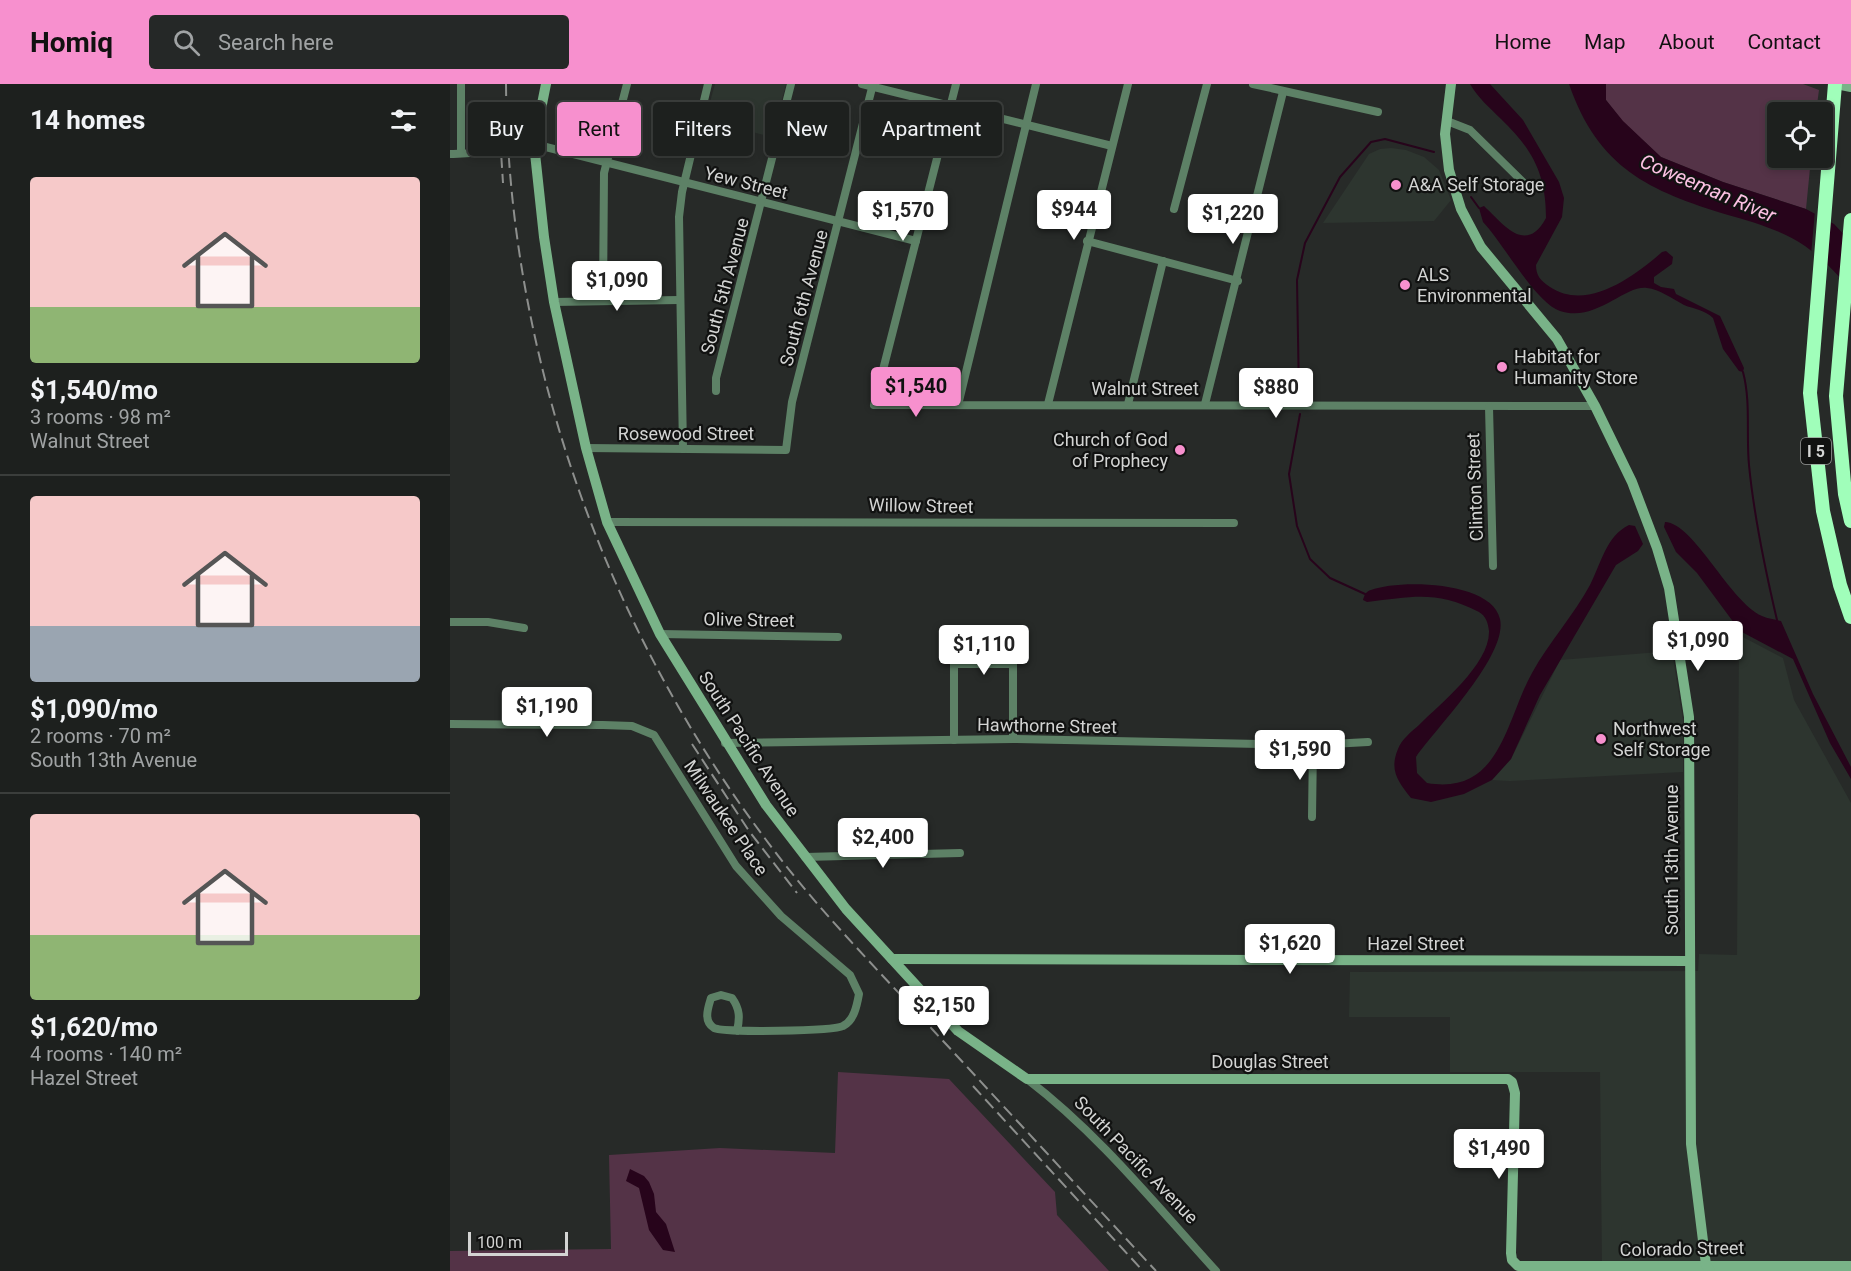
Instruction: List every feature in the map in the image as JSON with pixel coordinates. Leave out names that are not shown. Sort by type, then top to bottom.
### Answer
[{"type":"highway","name":"I 5","points":[[1836,84],[1817,282],[1810,393],[1823,512],[1840,585],[1851,617]]},
{"type":"highway","name":"I 5","points":[[1851,221],[1836,396],[1845,494],[1851,521]]},
{"type":"street","points":[[461,84],[461,153]]},
{"type":"street","name":"South Pacific Avenue","points":[[541,102],[546,84]]},
{"type":"street","points":[[603,300],[604,173],[627,84]]},
{"type":"street","points":[[683,448],[679,217],[684,183],[708,84]]},
{"type":"street","name":"South 5th Avenue","points":[[716,391],[716,378],[791,84]]},
{"type":"street","points":[[862,84],[932,102]]},
{"type":"street","points":[[951,102],[956,84]]},
{"type":"street","points":[[957,405],[1036,84]]},
{"type":"street","points":[[1048,405],[1087,241],[1128,84]]},
{"type":"street","points":[[1174,209],[1207,84]]},
{"type":"street","points":[[1253,84],[1378,112]]},
{"type":"street","name":"South 13th Avenue","points":[[1451,84],[1447,121],[1449,170],[1461,209],[1481,247],[1557,339],[1595,406],[1632,482],[1657,548],[1678,633],[1689,717],[1691,1144],[1708,1268]]},
{"type":"street","points":[[1836,84],[1851,87]]},
{"type":"street","name":"South 6th Avenue","points":[[786,450],[792,402],[872,85]]},
{"type":"street","points":[[1205,404],[1238,281],[1283,92]]},
{"type":"street","points":[[1002,120],[1112,146]]},
{"type":"street","points":[[1447,121],[1457,123],[1477,135],[1526,185]]},
{"type":"street","name":"Yew Street","points":[[545,147],[916,241]]},
{"type":"street","points":[[450,154],[468,152]]},
{"type":"street","name":"South Pacific Avenue","points":[[535,156],[544,237],[555,302],[586,448],[607,522],[660,634],[726,743],[766,805],[805,857],[892,959],[958,1031],[1067,1110],[1094,1136],[1216,1271]]},
{"type":"street","points":[[916,241],[938,156]]},
{"type":"street","name":"Walnut Street","points":[[916,241],[874,405],[1595,406]]},
{"type":"street","points":[[1087,241],[1238,281]]},
{"type":"street","points":[[1128,404],[1163,261]]},
{"type":"street","points":[[555,302],[679,300]]},
{"type":"street","name":"Clinton Street","points":[[1489,407],[1493,566]]},
{"type":"street","name":"Rosewood Street","points":[[586,448],[786,450]]},
{"type":"street","name":"Willow Street","points":[[607,522],[1234,523]]},
{"type":"street","points":[[450,622],[488,622],[524,628]]},
{"type":"street","name":"Olive Street","points":[[660,634],[838,637]]},
{"type":"street","points":[[954,740],[954,664],[1013,664],[1013,739]]},
{"type":"street","name":"Milwaukee Place","points":[[450,724],[603,725],[648,731],[658,740],[736,866],[781,916],[850,975],[860,994],[854,1014],[845,1026],[829,1029],[737,1031]]},
{"type":"street","name":"Hawthorne Street","points":[[726,743],[1013,739],[1313,745],[1368,742]]},
{"type":"street","points":[[1312,817],[1313,745]]},
{"type":"street","points":[[805,857],[960,853]]},
{"type":"street","name":"Hazel Street","points":[[892,959],[1689,961]]},
{"type":"street","points":[[721,995],[732,998],[738,1006],[740,1019],[737,1031],[715,1028],[708,1022],[707,1011],[711,998],[721,995]]},
{"type":"street","name":"Douglas Street","points":[[1027,1080],[1502,1078],[1512,1082],[1515,1093],[1511,1254],[1515,1264]]},
{"type":"street","name":"Colorado Street","points":[[1515,1264],[1523,1268],[1851,1266]]},
{"type":"shaded area","points":[[715,84],[786,84],[781,102],[765,102],[765,135],[753,132],[753,102],[710,102]]},
{"type":"shaded area","points":[[1606,84],[1803,84],[1819,90],[1817,102],[1767,102],[1767,168],[1810,168],[1806,209],[1723,182],[1661,157],[1622,121],[1606,100]]},
{"type":"shaded area","name":"A&A Self Storage","points":[[1380,149],[1406,150],[1424,157],[1439,170],[1451,200],[1434,221],[1323,223],[1369,154]]},
{"type":"shaded area","points":[[1739,635],[1783,658],[1794,700],[1851,803],[1851,1271],[1602,1269],[1600,1072],[1450,1072],[1450,1017],[1349,1017],[1350,972],[1698,971],[1699,954],[1737,955]]},
{"type":"shaded area","points":[[1672,651],[1683,720],[1683,772],[1492,780],[1511,759],[1560,660]]},
{"type":"shaded area","points":[[838,1072],[949,1079],[1055,1192],[1057,1215],[1109,1271],[450,1271],[450,1251],[611,1249],[609,1155],[720,1148],[835,1153]]},
{"type":"water","points":[[1470,84],[1490,84],[1523,120],[1559,182],[1564,198],[1562,217],[1536,265],[1538,275],[1542,280],[1564,294],[1595,293],[1624,280],[1666,251],[1673,257],[1672,264],[1654,277],[1654,283],[1661,287],[1674,289],[1676,294],[1720,316],[1744,368],[1743,372],[1739,371],[1723,349],[1713,318],[1656,290],[1638,289],[1597,308],[1573,313],[1560,311],[1540,296],[1483,222],[1479,208],[1484,206],[1515,233],[1531,234],[1546,218],[1540,175],[1521,141],[1480,98]]},
{"type":"water","name":"Coweeman River","points":[[1569,84],[1606,84],[1606,100],[1623,121],[1661,157],[1723,182],[1806,209],[1834,224],[1851,242],[1851,291],[1824,261],[1788,236],[1674,196],[1630,172],[1611,156],[1595,137],[1581,113]]},
{"type":"water","points":[[1665,522],[1676,526],[1688,535],[1750,608],[1764,617],[1781,621],[1813,694],[1851,767],[1851,779],[1830,743],[1793,659],[1740,631],[1697,573],[1676,552],[1664,527]]},
{"type":"water","points":[[1629,525],[1635,526],[1643,544],[1638,551],[1616,565],[1540,695],[1511,759],[1492,780],[1464,794],[1431,802],[1411,798],[1396,775],[1394,763],[1399,746],[1463,682],[1482,657],[1487,644],[1488,625],[1479,612],[1450,600],[1424,597],[1367,602],[1363,600],[1365,595],[1369,591],[1384,587],[1422,584],[1443,586],[1463,590],[1480,597],[1493,606],[1500,619],[1500,634],[1483,670],[1416,757],[1417,773],[1427,783],[1452,784],[1471,778],[1486,766],[1498,750],[1532,673],[1584,596],[1609,543]]},
{"type":"water","points":[[630,1169],[644,1176],[649,1182],[654,1194],[656,1212],[666,1224],[675,1252],[663,1250],[649,1230],[639,1188],[626,1181]]},
{"type":"pier","points":[[1815,211],[1831,220],[1827,267],[1811,255]]},
{"type":"waterway","points":[[1299,395],[1297,280],[1305,243],[1340,177],[1371,142],[1385,139],[1434,152]]},
{"type":"waterway","points":[[1471,197],[1479,208]]},
{"type":"waterway","points":[[1743,372],[1748,406],[1748,453],[1751,484],[1764,562],[1777,620]]},
{"type":"waterway","points":[[1300,414],[1289,474],[1297,526],[1310,559],[1330,578],[1365,594]]},
{"type":"railway","points":[[506,84],[511,189],[526,292],[549,395],[581,496],[620,593],[667,687],[722,777],[801,884],[856,947],[1156,1271]]},
{"type":"railway","points":[[501,156],[503,183]]},
{"type":"railway","points":[[692,744],[749,831],[797,893]]},
{"type":"railway","points":[[973,1086],[1143,1271]]},
{"type":"place","name":"A&A Self Storage","points":[[1396,185]]},
{"type":"place","name":"ALS Environmental","points":[[1405,285]]},
{"type":"place","name":"Habitat for Humanity Store","points":[[1502,367]]},
{"type":"place","name":"Church of God of Prophecy","points":[[1180,450]]},
{"type":"place","name":"Northwest Self Storage","points":[[1601,739]]}]
